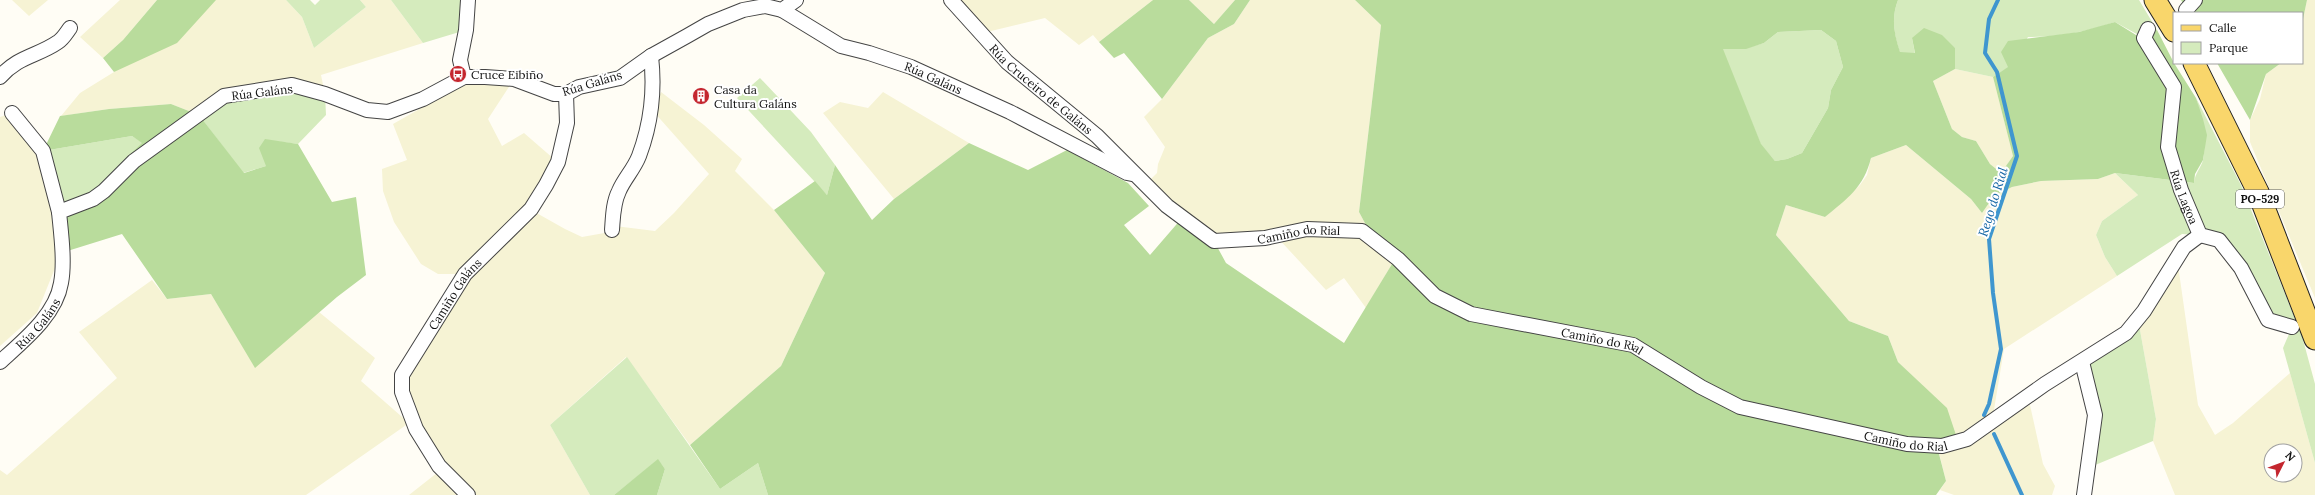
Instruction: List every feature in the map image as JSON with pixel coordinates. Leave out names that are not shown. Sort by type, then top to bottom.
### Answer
[{"type":"main road","points":[[2155,0],[2173,28]]},
{"type":"main road","name":"PO-529","points":[[2194,64],[2258,192],[2315,339]]},
{"type":"street","points":[[464,77],[460,60],[466,30],[468,0]]},
{"type":"street","points":[[782,10],[796,0]]},
{"type":"street","name":"Rúa Cruceiro de Galáns","points":[[951,0],[1007,62],[1097,136],[1136,174]]},
{"type":"street","name":"Rúa Galáns","points":[[0,362],[29,337],[51,307],[61,283],[59,212],[93,199],[104,192],[134,161],[224,96],[292,85],[325,94],[367,110],[388,112],[423,98],[464,77],[514,79],[554,94],[566,94],[579,87],[620,78],[651,56],[708,24],[743,10],[765,6],[782,10],[841,46],[869,53],[911,67],[1010,112],[1127,173],[1136,174]]},
{"type":"street","points":[[0,77],[9,66],[19,60],[60,41],[70,28]]},
{"type":"street","name":"Rúa Lagoa","points":[[2148,29],[2144,38],[2174,87],[2168,147],[2181,190],[2200,235],[2219,240],[2241,268],[2268,320],[2292,327]]},
{"type":"street","points":[[612,230],[615,201],[619,190],[639,157],[646,132],[653,99],[651,56]]},
{"type":"street","name":"Camiño Galáns","points":[[468,495],[439,466],[416,429],[402,392],[402,375],[465,274],[531,209],[546,185],[558,162],[567,123],[566,94]]},
{"type":"street","points":[[12,114],[43,151],[59,212]]},
{"type":"street","points":[[1084,150],[1094,146],[1097,136]]},
{"type":"street","name":"Camiño do Rial","points":[[1136,174],[1167,206],[1214,241],[1265,238],[1307,229],[1362,232],[1398,259],[1435,296],[1471,314],[1633,345],[1701,387],[1740,407],[1907,444],[1942,446],[1967,439],[2045,384],[2126,333],[2144,311],[2184,247],[2200,235]]},
{"type":"street","points":[[2082,362],[2095,415],[2084,495]]},
{"type":"shaded area","points":[[12,0],[48,0],[29,16]]},
{"type":"shaded area","points":[[120,0],[157,0],[123,40],[103,58],[80,37]]},
{"type":"shaded area","points":[[215,0],[286,0],[302,17],[314,48],[366,7],[360,0],[391,0],[423,43],[321,75],[325,94],[199,115],[171,104],[109,109],[61,116],[80,93],[114,72]]},
{"type":"shaded area","points":[[953,0],[1153,0],[1099,42],[1093,35],[1079,45],[1045,18],[987,32]]},
{"type":"shaded area","points":[[1189,0],[1235,0],[1214,24]]},
{"type":"shaded area","points":[[1250,0],[1355,0],[1381,25],[1359,212],[1366,225],[1362,232],[1392,264],[1366,308],[1344,278],[1326,290],[1276,236],[1214,241],[1149,181],[1157,173],[1158,164],[1165,147],[1144,117],[1162,99],[1208,38],[1234,24]]},
{"type":"shaded area","points":[[2307,0],[2315,0],[2315,298],[2250,142],[2250,120],[2260,99],[2266,74],[2280,64],[2303,64],[2303,19]]},
{"type":"shaded area","points":[[1955,69],[1993,77],[2013,156],[2001,174],[1990,164],[1976,141],[1962,137],[1952,129],[1933,81]]},
{"type":"shaded area","points":[[464,77],[514,79],[488,119],[502,146],[524,133],[554,159],[533,211],[565,229],[582,237],[610,232],[615,226],[655,231],[674,213],[709,174],[653,111],[661,92],[704,125],[742,159],[735,171],[774,210],[825,273],[781,366],[690,445],[626,357],[550,425],[590,495],[409,495],[442,469],[416,429],[402,375],[465,274],[438,274],[421,264],[394,222],[383,191],[382,169],[407,160],[393,124],[462,85]]},
{"type":"shaded area","points":[[883,92],[969,143],[894,199],[823,113],[840,102],[868,108]]},
{"type":"shaded area","points":[[12,113],[43,151],[61,253],[37,313],[0,346],[0,117]]},
{"type":"shaded area","points":[[1906,145],[1971,199],[1982,213],[1994,196],[2012,187],[2041,181],[2098,179],[2115,173],[2138,195],[2102,221],[2096,235],[2105,257],[2117,276],[2004,349],[1992,422],[2030,405],[2043,464],[2055,486],[2052,495],[1954,495],[1940,490],[1946,481],[1922,385],[1898,362],[1888,336],[1849,321],[1776,235],[1786,205],[1825,217],[1860,185],[1867,175],[1871,158]]},
{"type":"shaded area","points":[[2177,258],[2198,405],[2215,435],[2233,423],[2290,373],[2315,463],[2315,495],[2175,495],[2153,441],[2156,419],[2138,319]]},
{"type":"shaded area","points":[[152,280],[167,299],[211,294],[255,367],[319,312],[375,358],[361,381],[409,423],[306,495],[0,495],[0,470],[7,475],[117,378],[79,332]]},
{"type":"green space","points":[[157,0],[216,0],[177,43],[114,72],[103,58],[123,40]]},
{"type":"green space","points":[[286,0],[310,0],[315,5],[320,0],[360,0],[366,7],[314,48],[302,17]]},
{"type":"green space","points":[[391,0],[468,0],[466,30],[423,43]]},
{"type":"green space","points":[[1153,0],[1189,0],[1214,24],[1235,0],[1250,0],[1234,24],[1208,38],[1162,99],[1124,53],[1114,58],[1099,42]]},
{"type":"green space","points":[[1355,0],[1898,0],[1894,26],[1900,52],[1915,53],[1912,38],[1924,28],[1942,35],[1955,48],[1955,69],[1933,81],[1952,129],[1962,137],[1976,141],[1990,164],[2001,173],[2013,156],[1993,77],[2008,67],[2001,52],[2008,41],[2079,32],[2115,22],[2136,35],[2157,30],[2173,61],[2173,64],[2175,64],[2196,98],[2207,135],[2203,160],[2195,174],[2194,183],[2115,173],[2098,179],[2041,181],[2012,187],[1994,196],[1982,213],[1971,199],[1906,145],[1871,158],[1864,177],[1854,192],[1825,217],[1786,205],[1776,235],[1849,321],[1888,336],[1898,362],[1947,408],[1958,441],[1939,454],[1946,481],[1936,495],[768,495],[758,463],[720,489],[690,445],[781,366],[825,273],[774,210],[815,181],[827,195],[835,165],[872,220],[894,199],[969,143],[1028,170],[1067,150],[1128,183],[1149,206],[1124,225],[1150,255],[1182,218],[1214,241],[1226,263],[1344,343],[1392,264],[1362,231],[1366,225],[1359,212],[1381,25]],"holes":[[[1821,30],[1836,41],[1843,67],[1831,90],[1828,108],[1802,153],[1787,159],[1775,161],[1761,144],[1723,49],[1746,49],[1764,43],[1778,32]]]},
{"type":"green space","points":[[1898,0],[2139,0],[2157,30],[2144,38],[2115,22],[2094,29],[2072,33],[2028,37],[2009,67],[1993,77],[1955,69],[1955,48],[1912,38],[1915,54],[1900,53],[1894,26]]},
{"type":"green space","points":[[2181,0],[2307,0],[2303,19],[2303,12],[2188,12]]},
{"type":"green space","points":[[1821,30],[1836,41],[1843,67],[1831,90],[1828,108],[1802,153],[1787,159],[1775,161],[1761,145],[1722,49],[1743,49],[1764,43],[1778,32]]},
{"type":"green space","points":[[2218,64],[2280,64],[2266,74],[2250,120]]},
{"type":"green space","points":[[760,78],[811,132],[835,165],[827,195],[737,98]]},
{"type":"green space","points":[[288,86],[325,94],[326,115],[298,144],[265,140],[266,166],[243,173],[199,115],[224,96]]},
{"type":"green space","points":[[2196,98],[2241,185],[2302,336],[2315,384],[2315,463],[2283,348],[2292,327],[2268,320],[2219,240],[2200,235],[2182,234],[2117,276],[2105,257],[2096,235],[2102,221],[2138,195],[2115,173],[2194,183],[2203,160],[2204,153],[2204,137]]},
{"type":"green space","points":[[171,104],[199,115],[244,173],[266,166],[259,148],[265,139],[298,144],[332,202],[356,197],[366,275],[337,297],[255,368],[211,294],[167,299],[122,234],[61,253],[59,212],[104,191],[114,170],[142,143],[132,136],[43,151],[60,116],[109,109]]},
{"type":"green space","points":[[132,136],[143,143],[114,170],[104,191],[59,212],[43,151]]},
{"type":"green space","points":[[2138,319],[2156,419],[2153,441],[2088,468],[2095,415],[2082,362]]},
{"type":"green space","points":[[627,357],[720,489],[758,463],[768,495],[657,495],[665,469],[658,460],[614,495],[590,495],[550,425]]},
{"type":"green space","points":[[658,459],[665,469],[657,495],[614,495]]},
{"type":"waterway","name":"Rego do Rial","points":[[1984,415],[1989,404],[2001,349],[1993,293],[1989,239],[2017,156],[1997,72],[1985,53],[1989,19],[1998,0]]},
{"type":"waterway","name":"Rego do Rial","points":[[1994,434],[2022,495]]},
{"type":"place","name":"Cruce Eibiño","points":[[458,74]]},
{"type":"place","name":"Casa da Cultura Galáns","points":[[701,96]]}]
